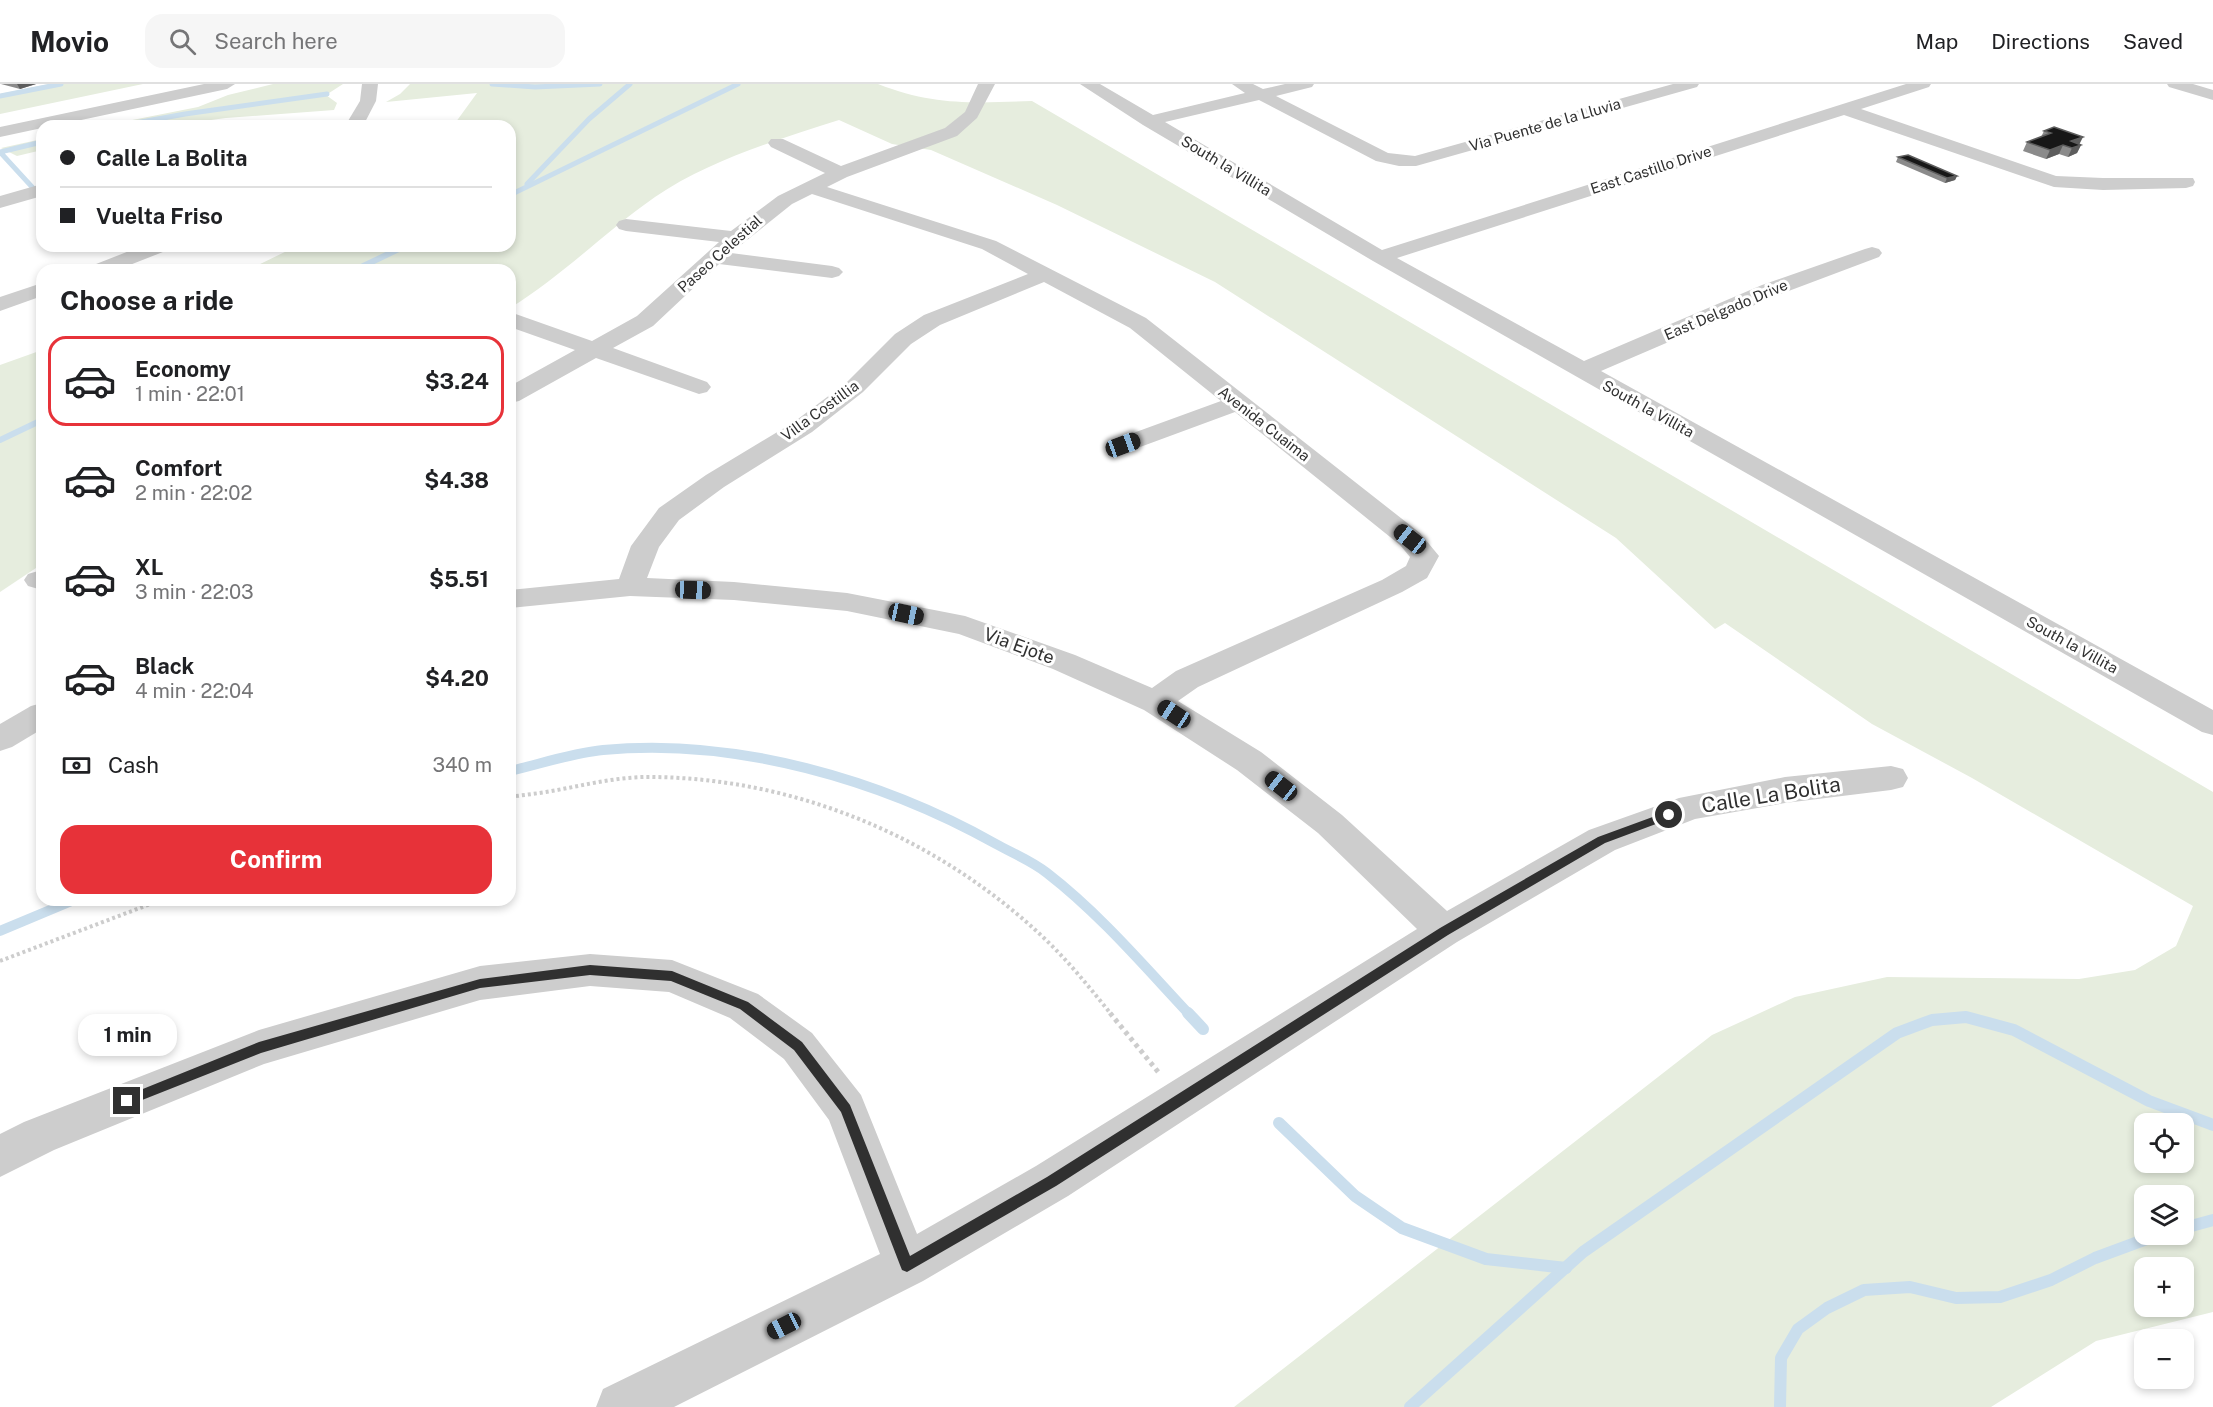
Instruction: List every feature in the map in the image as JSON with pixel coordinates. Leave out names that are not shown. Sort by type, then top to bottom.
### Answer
[{"type":"street","points":[[0,122],[177,84]]},
{"type":"street","points":[[57,120],[227,84]]},
{"type":"street","points":[[358,120],[367,104],[370,84]]},
{"type":"street","name":"Paseo Celestial","points":[[516,393],[645,321],[766,212],[809,187],[840,173],[951,132],[966,122],[976,107],[978,92],[987,84]]},
{"type":"street","name":"South la Villita","points":[[1088,84],[1380,257],[2213,724]]},
{"type":"street","points":[[1240,84],[1260,95]]},
{"type":"street","points":[[1149,121],[1306,84]]},
{"type":"street","name":"Via Puente de la Lluvia","points":[[1260,95],[1382,156],[1399,161],[1416,161],[1692,84]]},
{"type":"street","name":"East Castillo Drive","points":[[1380,257],[1923,84]]},
{"type":"street","points":[[2175,84],[2213,95]]},
{"type":"street","points":[[1843,109],[2054,181],[2103,184],[2186,182]]},
{"type":"street","points":[[0,132],[36,124]]},
{"type":"street","points":[[777,143],[840,173]]},
{"type":"street","name":"Avenida Cuaima","points":[[809,187],[989,245],[1138,323],[1410,539],[1425,556],[1417,572],[1392,586],[1187,679],[1155,702]]},
{"type":"street","points":[[0,202],[36,192]]},
{"type":"street","points":[[626,225],[735,238]]},
{"type":"street","points":[[114,264],[145,252]]},
{"type":"street","name":"East Delgado Drive","points":[[1581,371],[1770,290],[1872,253]]},
{"type":"street","points":[[716,257],[832,272]]},
{"type":"street","name":"Villa Costillia","points":[[630,587],[645,546],[669,514],[715,481],[803,427],[855,387],[903,339],[932,320],[1046,274]]},
{"type":"street","points":[[0,304],[36,291]]},
{"type":"street","points":[[516,321],[699,387]]},
{"type":"street","points":[[1123,445],[1237,403]]},
{"type":"street","name":"Via Ejote","points":[[516,597],[630,587],[734,591],[847,603],[964,626],[1064,662],[1155,702],[1249,761],[1330,824],[1444,931]]},
{"type":"street","points":[[0,739],[36,718]]},
{"type":"street","name":"Calle La Bolita","points":[[621,1407],[907,1265],[1052,1181],[1444,931],[1602,840],[1691,807],[1785,790],[1891,778]]},
{"type":"street","points":[[0,1156],[39,1136],[259,1048],[480,984],[590,970],[672,976],[744,1006],[798,1046],[846,1109],[907,1265]]},
{"type":"path","points":[[516,796],[549,792],[607,779],[654,777],[732,783],[778,791],[820,802],[856,817],[911,843],[968,878],[1028,923],[1052,947],[1181,1100]]},
{"type":"path","points":[[0,962],[145,906]]},
{"type":"green space","points":[[49,84],[143,84],[0,114],[0,94]]},
{"type":"green space","points":[[273,84],[343,84],[326,95],[337,103],[334,110],[211,120],[132,120],[198,107],[228,95]]},
{"type":"green space","points":[[410,84],[878,84],[918,96],[954,102],[1032,101],[2213,792],[2213,1312],[2194,1317],[2194,1257],[2134,1257],[2134,1317],[2193,1317],[2144,1329],[2134,1329],[2134,1332],[2096,1341],[1991,1407],[1234,1407],[1712,1035],[1795,997],[1887,977],[2079,979],[2135,970],[2176,946],[2193,906],[1972,778],[1872,724],[1725,623],[1715,629],[1616,538],[1215,282],[1057,205],[931,150],[892,144],[839,120],[744,152],[698,172],[655,197],[548,282],[516,304],[516,264],[260,264],[285,252],[516,252],[516,120],[457,120],[477,93],[386,102],[400,94]]},
{"type":"green space","points":[[36,140],[36,151],[17,156],[1,148]]},
{"type":"green space","points":[[36,352],[36,568],[0,592],[0,365]]},
{"type":"building","points":[[2054,127],[2083,137],[2071,141],[2081,145],[2072,148],[2063,145],[2050,150],[2027,142],[2051,133],[2044,131]]},
{"type":"building","points":[[1908,155],[1957,176],[1947,178],[1898,157]]},
{"type":"waterway","points":[[0,96],[61,84]]},
{"type":"waterway","points":[[492,84],[535,87],[600,84]]},
{"type":"waterway","points":[[527,184],[589,119],[630,84]]},
{"type":"waterway","points":[[516,192],[738,84]]},
{"type":"waterway","points":[[152,120],[327,94]]},
{"type":"waterway","points":[[33,188],[0,152],[36,143]]},
{"type":"waterway","points":[[368,264],[392,252]]},
{"type":"waterway","points":[[0,440],[36,423]]},
{"type":"waterway","points":[[516,769],[591,751],[653,748],[704,750],[755,757],[806,768],[905,800],[952,821],[1041,869],[1103,923],[1189,1014]]},
{"type":"waterway","points":[[0,931],[60,906]]},
{"type":"waterway","points":[[1188,1013],[1203,1029]]},
{"type":"waterway","points":[[1565,1268],[1583,1252],[1897,1033],[1932,1020],[1966,1017],[2014,1030],[2149,1101],[2213,1125]]},
{"type":"waterway","points":[[1279,1123],[1355,1196],[1402,1228],[1486,1259],[1565,1268]]},
{"type":"waterway","points":[[2194,1225],[2213,1220]]},
{"type":"waterway","points":[[1780,1407],[1781,1358],[1798,1329],[1827,1308],[1864,1290],[1910,1287],[1956,1298],[2000,1297],[2051,1280],[2095,1258],[2134,1244]]},
{"type":"waterway","points":[[1410,1407],[1565,1268]]},
{"type":"route","points":[[127,1101],[259,1048],[480,984],[590,970],[672,976],[744,1006],[798,1046],[846,1109],[907,1265],[1052,1181],[1444,931],[1602,840],[1669,815]]}]
